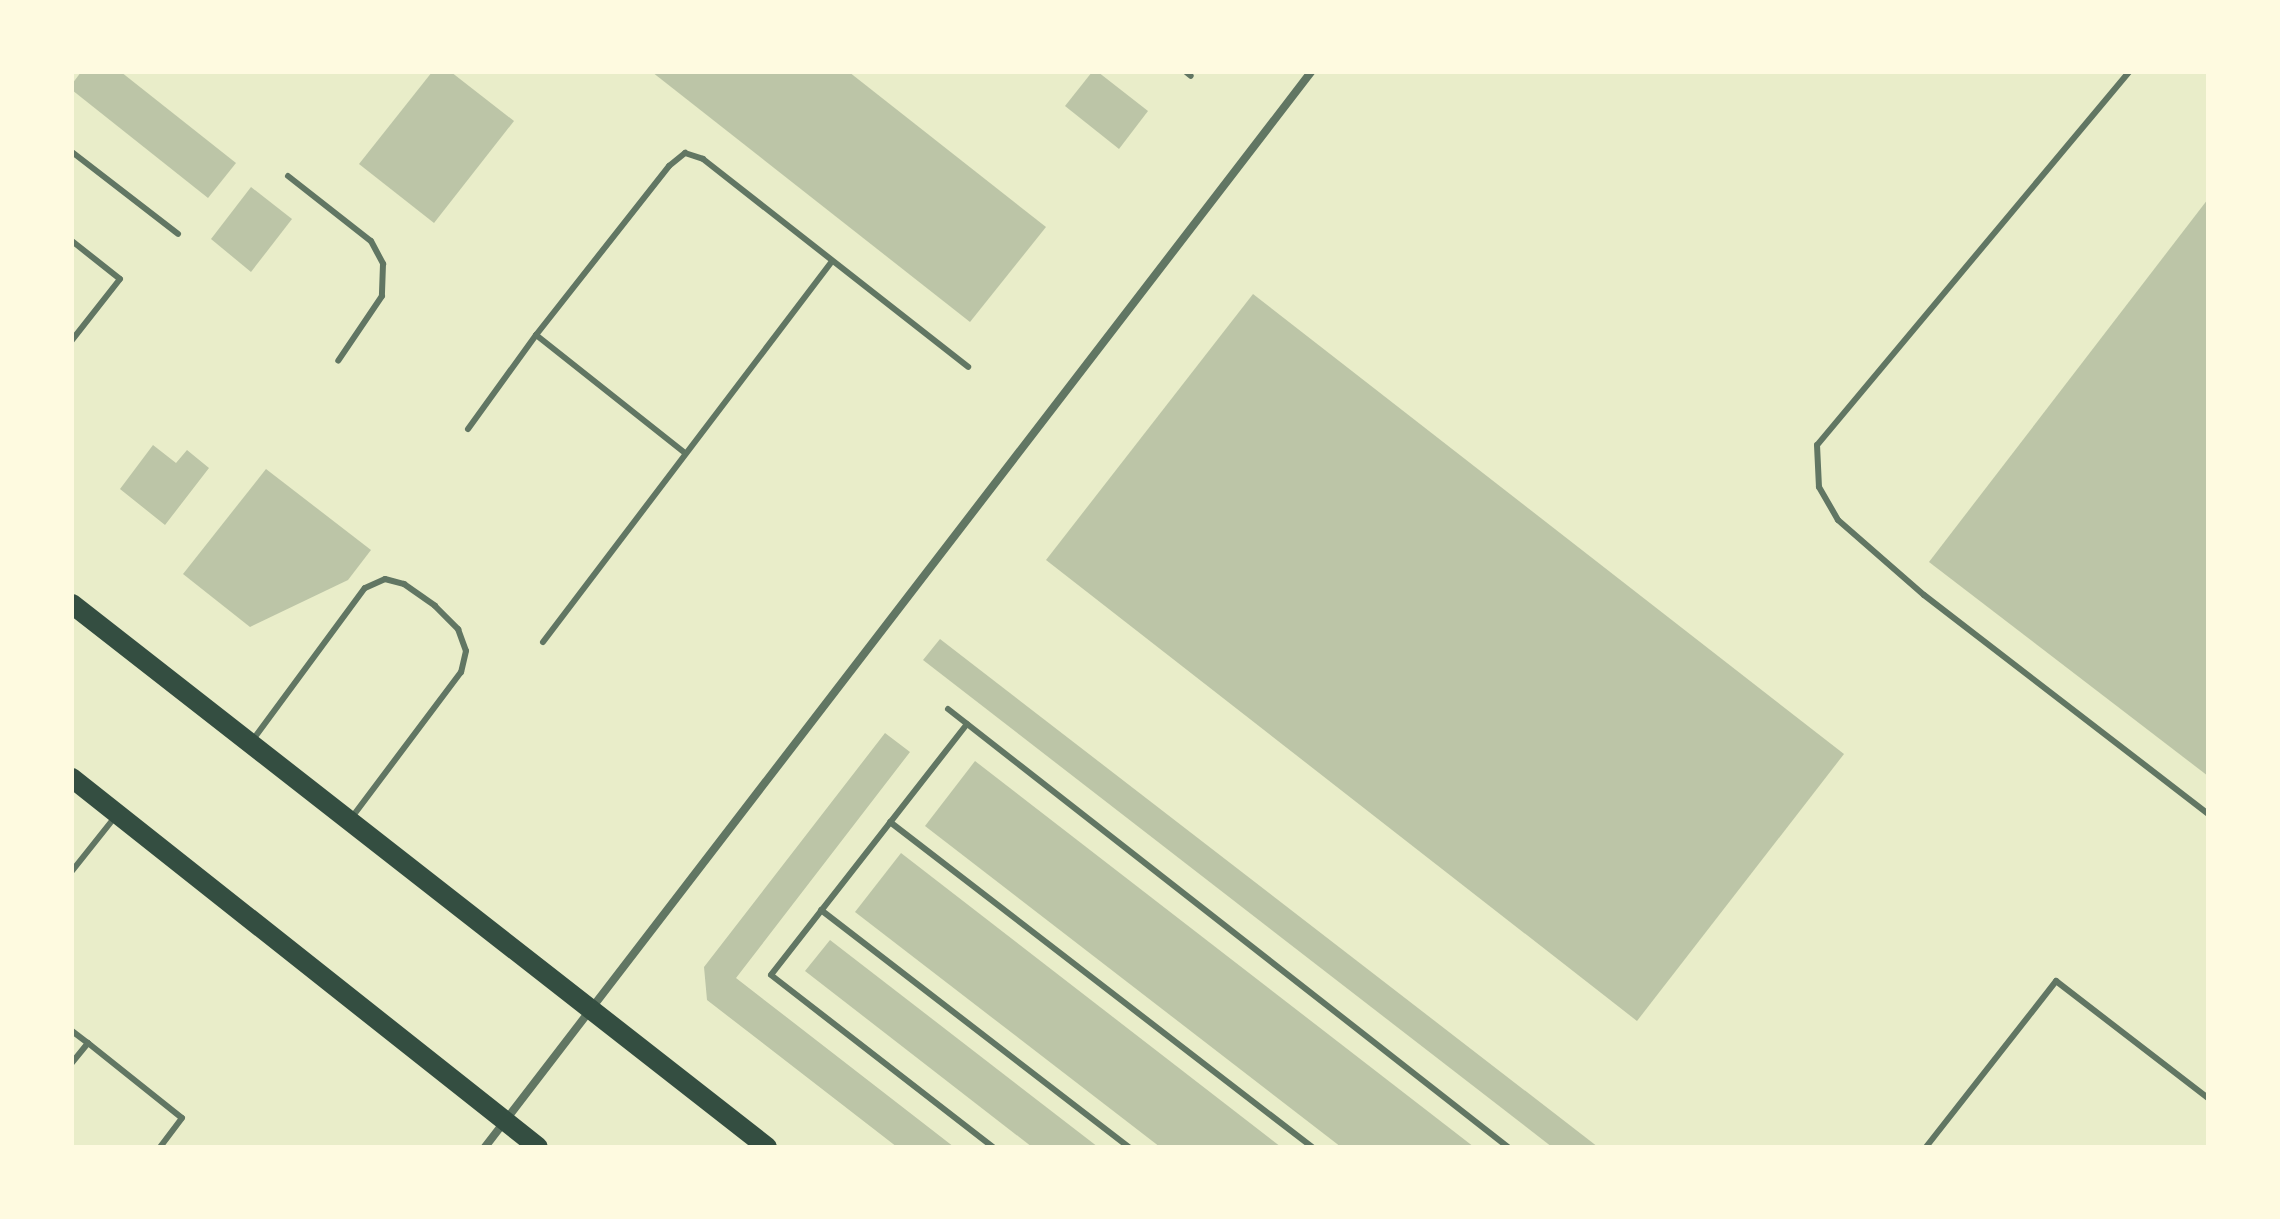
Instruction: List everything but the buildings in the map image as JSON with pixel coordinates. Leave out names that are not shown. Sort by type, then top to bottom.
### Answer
[{"type":"main road","points":[[72,604],[767,1147]]},
{"type":"main road","points":[[72,778],[538,1147]]},
{"type":"street","points":[[485,1147],[1311,72]]},
{"type":"lane","points":[[2129,72],[1817,445],[1819,487],[1838,520],[1924,595],[2208,814]]},
{"type":"lane","points":[[72,152],[178,234]]},
{"type":"lane","points":[[468,429],[536,335],[669,166],[685,153],[703,159],[968,367]]},
{"type":"lane","points":[[288,176],[371,241],[383,264],[382,296],[338,361]]},
{"type":"lane","points":[[72,241],[120,279],[72,340]]},
{"type":"lane","points":[[543,642],[832,261]]},
{"type":"lane","points":[[536,335],[685,453]]},
{"type":"lane","points":[[251,743],[365,588],[385,579],[404,584],[435,606],[458,629],[466,651],[461,672],[350,820]]},
{"type":"lane","points":[[948,709],[1508,1147]]},
{"type":"lane","points":[[967,724],[771,975],[993,1147]]},
{"type":"lane","points":[[72,871],[117,814]]},
{"type":"lane","points":[[890,822],[1312,1147]]},
{"type":"lane","points":[[821,910],[1129,1147]]},
{"type":"lane","points":[[1926,1147],[2056,981],[2208,1098]]},
{"type":"lane","points":[[72,1031],[182,1118],[160,1147]]},
{"type":"lane","points":[[72,1063],[88,1043]]}]
